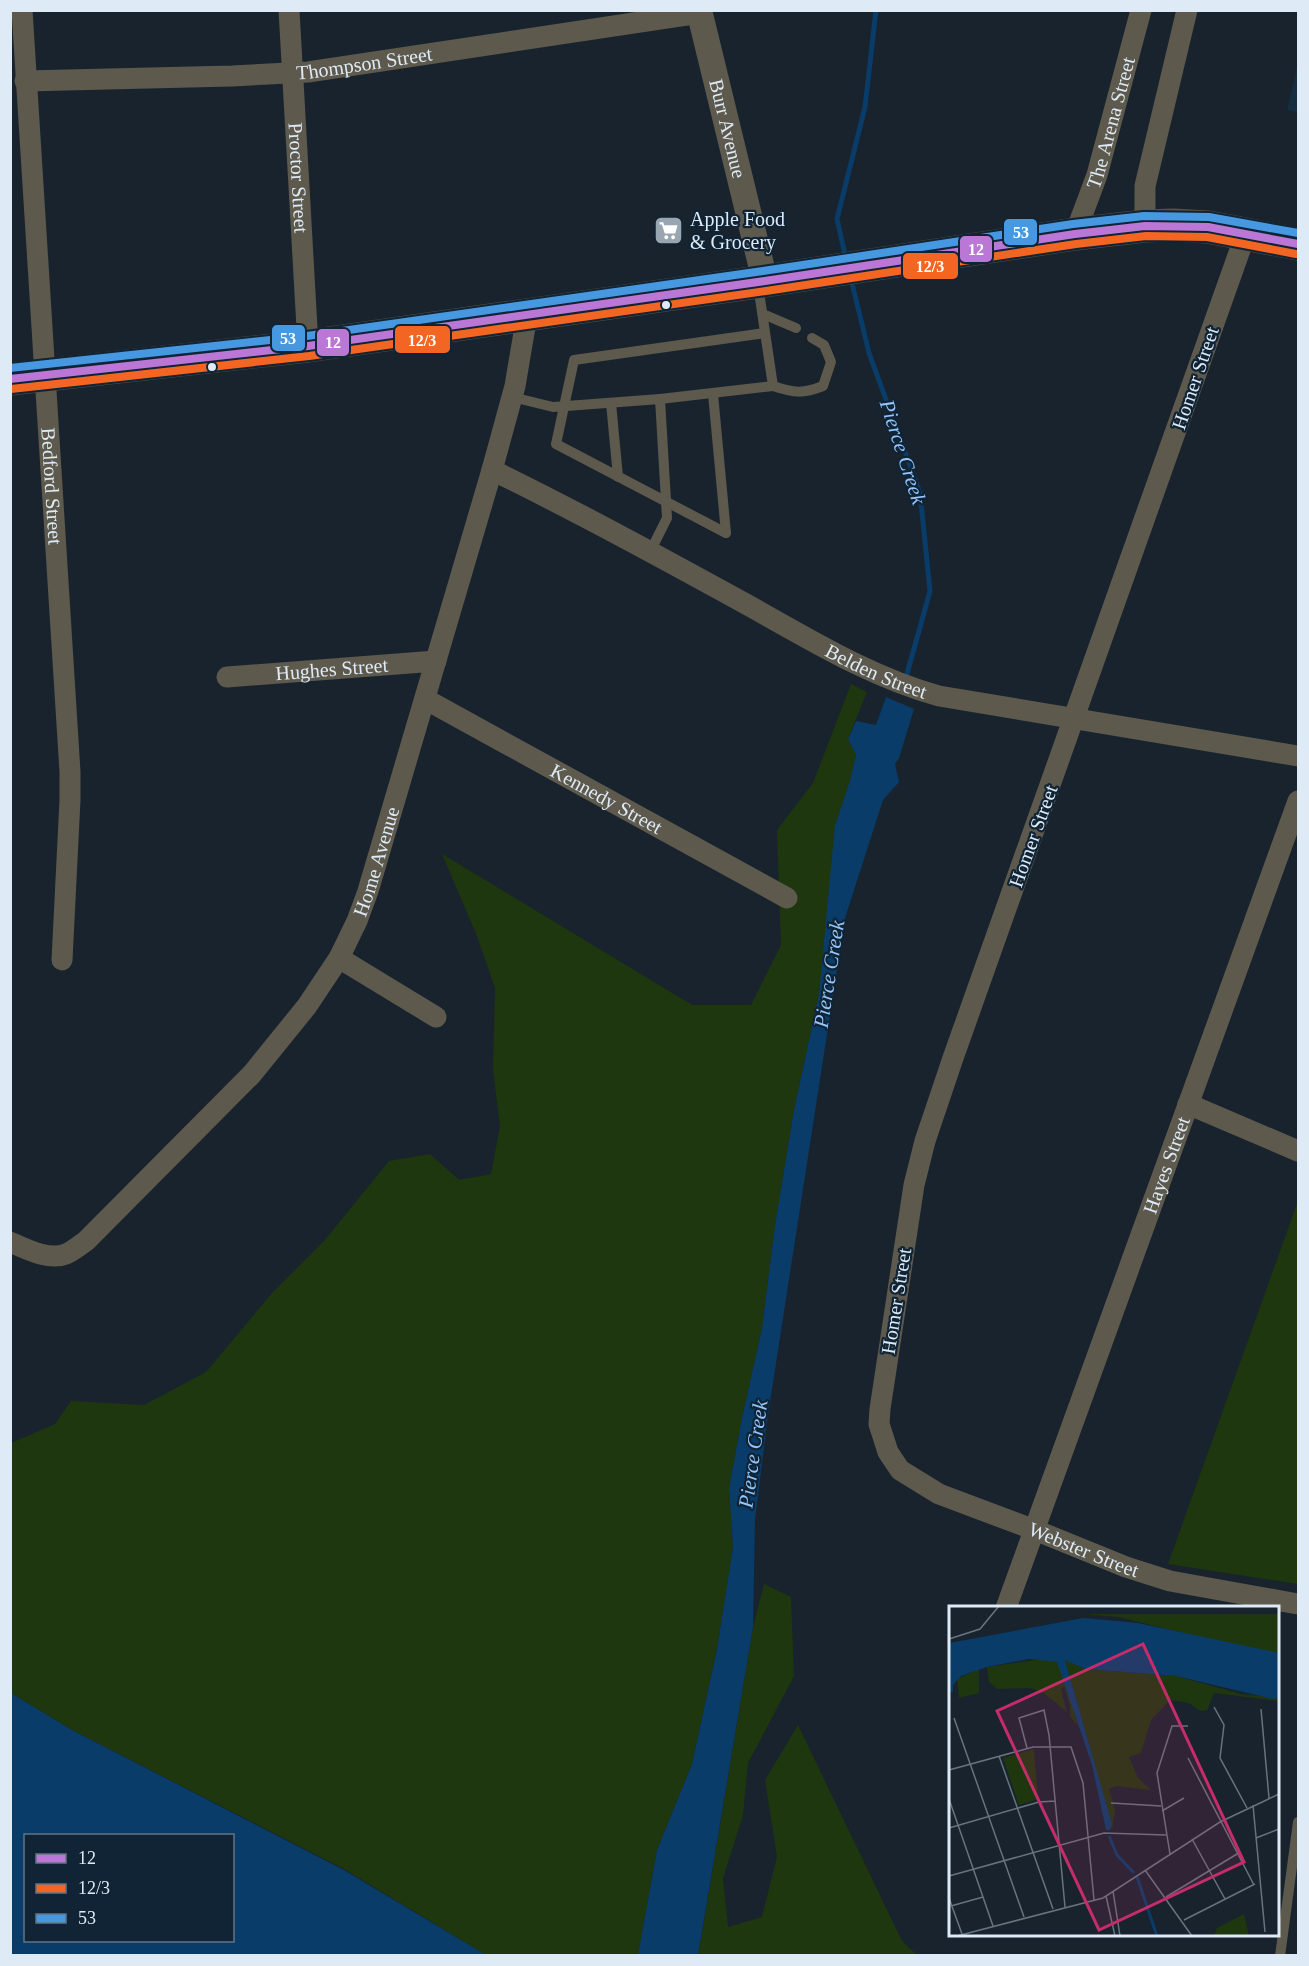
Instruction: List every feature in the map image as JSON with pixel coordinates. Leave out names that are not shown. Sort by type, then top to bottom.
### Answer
[{"type":"main road","points":[[10,379],[308,346],[1075,234],[1144,226],[1185,225],[1246,233],[1299,244]]},
{"type":"street","name":"Bedford Street","points":[[22,10],[70,782],[62,960]]},
{"type":"street","name":"Proctor Street","points":[[289,10],[308,346]]},
{"type":"street","name":"The Arena Street","points":[[1075,234],[1097,175],[1142,10]]},
{"type":"street","points":[[1144,226],[1145,186],[1187,10]]},
{"type":"street","name":"Thompson Street","points":[[26,81],[293,73],[596,30],[700,12]]},
{"type":"street","name":"Burr Avenue","points":[[700,12],[761,281]]},
{"type":"street","name":"Homer Street","points":[[888,1452],[879,1424],[880,1409],[914,1185],[922,1152],[953,1058],[1246,233]]},
{"type":"street","name":"Home Avenue","points":[[10,1242],[46,1255],[64,1255],[87,1241],[252,1074],[307,1006],[339,958],[357,921],[368,891],[492,470],[512,397],[527,315]]},
{"type":"street","name":"Belden Street","points":[[492,470],[576,511],[873,674],[918,690],[939,696],[1299,756]]},
{"type":"street","name":"Hughes Street","points":[[227,677],[436,661]]},
{"type":"street","name":"Kennedy Street","points":[[425,699],[787,898]]},
{"type":"street","name":"Hayes Street","points":[[1007,1606],[1299,801]]},
{"type":"street","points":[[339,958],[436,1017]]},
{"type":"street","points":[[1188,1104],[1299,1150]]},
{"type":"street","name":"Webster Street","points":[[888,1452],[900,1470],[939,1494],[1126,1567],[1216,1599],[1299,1604]]},
{"type":"lane","points":[[761,281],[765,333],[773,386]]},
{"type":"lane","points":[[763,314],[796,328]]},
{"type":"lane","points":[[713,394],[726,533],[556,444],[574,360],[765,333]]},
{"type":"lane","points":[[512,397],[553,407],[713,394],[773,386],[790,391],[807,392],[823,386],[831,362],[824,345],[812,338]]},
{"type":"lane","points":[[650,552],[667,518],[660,399]]},
{"type":"lane","points":[[611,403],[618,477]]},
{"type":"lane","points":[[1280,1956],[1299,1822]]},
{"type":"shaded area","points":[[1298,63],[1298,113],[1287,110]]},
{"type":"green space","points":[[851,684],[867,692],[848,739],[856,755],[827,923],[819,994],[794,1110],[775,1225],[762,1328],[729,1488],[733,1547],[717,1649],[692,1764],[657,1850],[638,1955],[486,1955],[344,1869],[72,1730],[11,1693],[11,1443],[55,1424],[71,1401],[144,1405],[206,1372],[272,1293],[324,1241],[389,1161],[430,1154],[459,1180],[491,1174],[500,1126],[493,1070],[495,988],[477,936],[442,854],[692,1005],[751,1005],[781,945],[777,830],[813,783]]},
{"type":"green space","points":[[1298,1201],[1298,1584],[1168,1564]]},
{"type":"green space","points":[[764,1584],[791,1597],[794,1676],[748,1763],[743,1815],[723,1878],[728,1927],[762,1917],[777,1857],[765,1780],[798,1725],[902,1941],[917,1955],[698,1956],[753,1627]]},
{"type":"water","points":[[886,697],[914,709],[899,758],[895,764],[899,782],[883,800],[845,918],[768,1415],[755,1520],[753,1627],[698,1955],[638,1955],[657,1850],[692,1764],[717,1649],[733,1547],[729,1488],[762,1328],[775,1225],[794,1110],[819,994],[835,825],[856,755],[848,739],[856,721],[876,725]]},
{"type":"water","points":[[11,1693],[72,1730],[344,1870],[486,1955],[11,1955]]},
{"type":"waterway","name":"Pierce Creek","points":[[846,259],[837,219],[865,107],[876,10]]},
{"type":"waterway","name":"Pierce Creek","points":[[851,279],[869,353],[920,493],[930,591],[905,681]]},
{"type":"transit line","name":"53","points":[[10,368],[307,336],[1073,224],[1144,216],[1209,217],[1298,233]]},
{"type":"transit line","name":"12","points":[[10,379],[308,346],[1075,234],[1145,226],[1208,227],[1298,244]]},
{"type":"transit line","name":"12/3","points":[[11,389],[309,356],[1076,244],[1146,236],[1207,237],[1296,254]]},
{"type":"place","name":"Apple Food & Grocery","points":[[669,230]]}]
